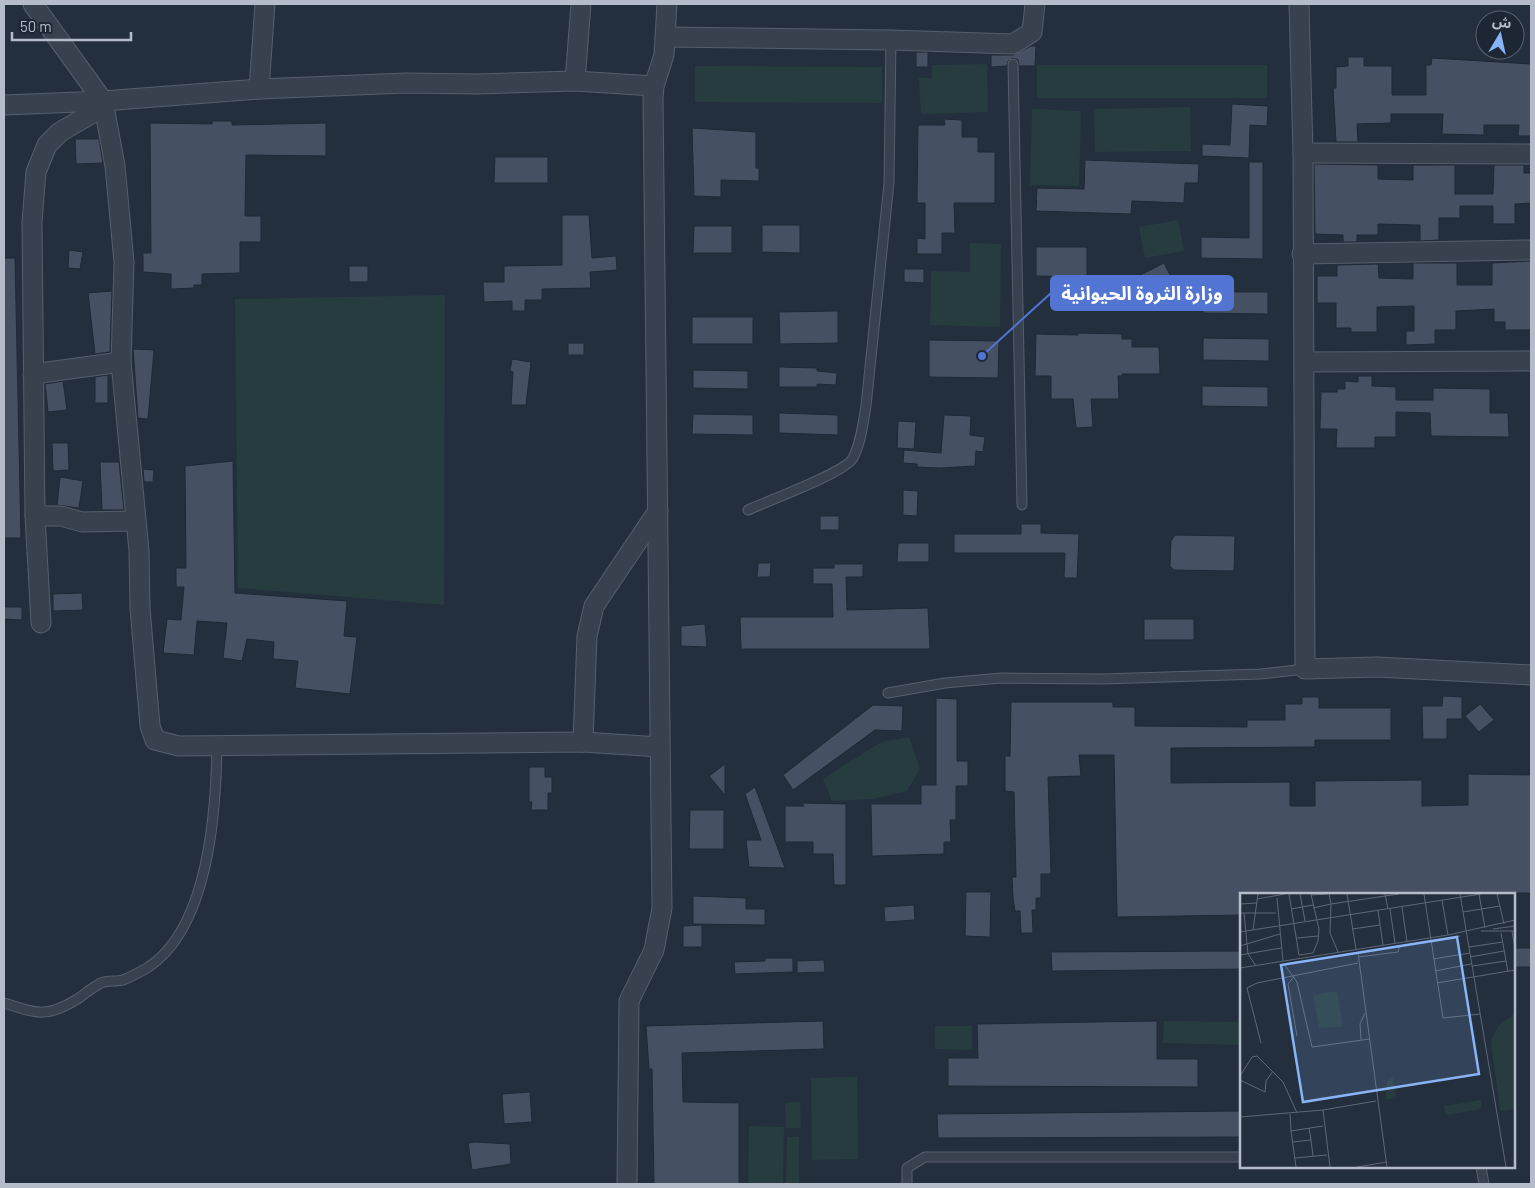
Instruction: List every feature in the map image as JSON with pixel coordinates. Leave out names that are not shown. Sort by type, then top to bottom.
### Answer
[{"type":"street","points":[[33,4],[103,104],[115,166],[124,262],[121,362],[134,521],[139,551],[140,608],[150,726],[155,740],[179,746],[583,742],[660,748]]},
{"type":"street","points":[[259,89],[265,4]]},
{"type":"street","points":[[575,81],[580,4]]},
{"type":"street","points":[[627,1184],[630,1001],[654,950],[662,908],[654,86],[664,55],[667,4]]},
{"type":"street","points":[[666,37],[891,40],[1013,44],[1032,32],[1035,4]]},
{"type":"street","points":[[1299,4],[1304,362],[1305,669],[1377,667],[1531,675]]},
{"type":"street","points":[[4,105],[103,104],[259,89],[406,83],[477,84],[575,81],[654,86]]},
{"type":"street","points":[[41,623],[35,516],[33,374],[32,222],[36,172],[47,145],[103,104]]},
{"type":"street","points":[[1302,152],[1531,154]]},
{"type":"street","points":[[1302,254],[1531,250]]},
{"type":"street","points":[[1304,362],[1531,361]]},
{"type":"street","points":[[33,374],[121,362]]},
{"type":"street","points":[[583,742],[588,636],[594,606],[658,511]]},
{"type":"street","points":[[35,516],[60,516],[82,522],[134,521]]},
{"type":"lane","points":[[748,510],[835,472],[852,461],[860,442],[866,406],[888,183],[891,40]]},
{"type":"lane","points":[[1013,64],[1022,505]]},
{"type":"lane","points":[[888,693],[945,683],[1000,678],[1103,679],[1261,674],[1305,669]]},
{"type":"lane","points":[[4,1003],[27,1011],[57,1011],[102,983],[123,980],[149,967],[176,939],[196,900],[208,857],[217,799],[217,746]]},
{"type":"lane","points":[[907,1184],[907,1168],[925,1157],[1240,1157]]},
{"type":"lane","points":[[1481,1168],[1484,1184]]},
{"type":"green space","points":[[987,64],[988,112],[921,114],[919,78],[932,78],[932,65]]},
{"type":"green space","points":[[1037,65],[1267,65],[1267,98],[1037,98]]},
{"type":"green space","points":[[695,66],[882,67],[882,103],[695,102]]},
{"type":"green space","points":[[1190,107],[1191,151],[1095,152],[1094,109]]},
{"type":"green space","points":[[1032,109],[1081,111],[1079,186],[1030,185]]},
{"type":"green space","points":[[1178,220],[1184,251],[1145,258],[1139,227]]},
{"type":"green space","points":[[970,243],[1001,244],[1000,327],[930,325],[931,271],[970,272]]},
{"type":"green space","points":[[445,295],[444,605],[238,588],[235,299]]},
{"type":"green space","points":[[909,737],[920,769],[907,791],[873,799],[832,801],[823,779],[881,742]]},
{"type":"green space","points":[[1164,1021],[1240,1022],[1240,1045],[1163,1043]]},
{"type":"green space","points":[[935,1026],[972,1026],[972,1050],[935,1049]]},
{"type":"green space","points":[[857,1077],[858,1159],[812,1160],[811,1078]]},
{"type":"green space","points":[[800,1102],[801,1128],[786,1128],[785,1103]]},
{"type":"green space","points":[[749,1126],[784,1127],[783,1184],[748,1184]]},
{"type":"green space","points":[[787,1137],[799,1137],[799,1184],[786,1184]]},
{"type":"building","points":[[1031,46],[1036,46],[1035,66],[1019,66],[1018,60],[1013,58],[1008,61],[1007,66],[991,67],[991,55],[1013,55]]},
{"type":"building","points":[[916,52],[928,52],[928,67],[916,67]]},
{"type":"building","points":[[1348,57],[1364,57],[1364,66],[1392,66],[1392,95],[1426,95],[1426,65],[1431,65],[1432,58],[1531,64],[1531,136],[1518,136],[1519,125],[1484,125],[1484,135],[1442,134],[1443,114],[1391,114],[1391,123],[1357,124],[1358,142],[1336,142],[1333,88],[1336,88],[1336,67],[1348,66]]},
{"type":"building","points":[[1232,104],[1268,106],[1267,126],[1250,125],[1249,158],[1202,156],[1202,144],[1230,145]]},
{"type":"building","points":[[944,119],[962,120],[962,137],[978,137],[978,152],[995,152],[995,203],[954,203],[955,233],[942,233],[942,254],[917,254],[917,238],[925,239],[925,203],[917,203],[918,125],[945,125]]},
{"type":"building","points":[[212,121],[232,121],[232,125],[326,123],[326,156],[246,155],[245,216],[261,216],[261,242],[240,242],[240,273],[202,274],[202,285],[194,285],[194,288],[171,289],[171,274],[143,272],[143,253],[151,253],[150,123],[212,124]]},
{"type":"building","points":[[692,128],[756,132],[756,168],[759,168],[759,181],[721,180],[721,197],[694,196]]},
{"type":"building","points":[[75,139],[99,139],[103,163],[76,164]]},
{"type":"building","points":[[495,157],[548,157],[548,183],[494,183]]},
{"type":"building","points":[[1085,160],[1199,164],[1198,183],[1185,183],[1184,203],[1132,201],[1131,214],[1036,211],[1037,188],[1084,189]]},
{"type":"building","points":[[1249,162],[1263,162],[1263,259],[1201,258],[1201,237],[1249,238]]},
{"type":"building","points":[[1314,164],[1378,165],[1378,179],[1413,180],[1413,165],[1455,165],[1455,194],[1493,194],[1494,165],[1524,165],[1524,173],[1531,173],[1531,203],[1515,204],[1515,224],[1493,224],[1493,206],[1460,206],[1460,218],[1439,218],[1439,240],[1420,241],[1420,225],[1378,224],[1378,235],[1357,235],[1357,242],[1343,242],[1343,235],[1315,234]]},
{"type":"building","points":[[562,215],[589,215],[592,258],[616,256],[617,270],[590,272],[591,288],[542,289],[542,300],[525,300],[525,311],[512,311],[512,301],[484,302],[483,282],[504,282],[504,266],[562,265]]},
{"type":"building","points":[[762,225],[800,225],[800,253],[762,252]]},
{"type":"building","points":[[694,226],[732,226],[732,253],[693,253]]},
{"type":"building","points":[[1036,247],[1087,247],[1087,277],[1036,276]]},
{"type":"building","points":[[69,250],[83,252],[80,269],[68,268]]},
{"type":"building","points":[[4,258],[15,258],[21,538],[4,538]]},
{"type":"building","points":[[1531,261],[1531,330],[1505,330],[1505,322],[1494,322],[1494,309],[1456,311],[1456,330],[1435,330],[1435,344],[1406,345],[1406,331],[1414,331],[1414,306],[1377,307],[1377,332],[1351,332],[1351,328],[1336,328],[1336,303],[1317,303],[1317,276],[1337,276],[1337,265],[1378,264],[1379,278],[1413,279],[1413,263],[1457,263],[1457,285],[1492,285],[1492,263]]},
{"type":"building","points":[[1164,263],[1176,287],[1141,304],[1129,281]]},
{"type":"building","points":[[349,266],[368,266],[368,282],[349,282]]},
{"type":"building","points":[[904,269],[924,269],[924,283],[904,282]]},
{"type":"building","points":[[112,291],[110,352],[95,354],[88,293]]},
{"type":"building","points":[[1203,292],[1268,292],[1268,314],[1203,313]]},
{"type":"building","points":[[838,311],[838,343],[780,344],[779,312]]},
{"type":"building","points":[[692,317],[753,317],[753,344],[692,344]]},
{"type":"building","points":[[1078,333],[1122,334],[1122,339],[1132,339],[1132,347],[1159,347],[1160,374],[1122,374],[1122,376],[1118,376],[1119,399],[1091,399],[1093,427],[1076,428],[1073,399],[1051,399],[1051,376],[1035,376],[1036,334],[1078,335]]},
{"type":"building","points":[[1203,338],[1269,339],[1269,361],[1203,360]]},
{"type":"building","points":[[929,340],[999,341],[998,378],[929,377]]},
{"type":"building","points":[[568,343],[584,343],[584,355],[568,355]]},
{"type":"building","points":[[133,349],[154,350],[148,419],[138,418]]},
{"type":"building","points":[[512,359],[531,362],[526,405],[511,405],[513,372],[510,371]]},
{"type":"building","points":[[779,367],[817,368],[817,371],[837,373],[836,385],[817,384],[817,387],[779,387]]},
{"type":"building","points":[[693,370],[748,371],[748,389],[693,388]]},
{"type":"building","points":[[108,375],[108,403],[95,403],[95,377]]},
{"type":"building","points":[[1358,376],[1372,376],[1372,386],[1396,387],[1396,400],[1433,400],[1433,388],[1490,389],[1490,413],[1508,413],[1509,437],[1431,436],[1430,413],[1396,412],[1396,437],[1375,437],[1375,448],[1336,448],[1337,429],[1320,429],[1321,392],[1337,392],[1337,389],[1345,389],[1345,381],[1358,382]]},
{"type":"building","points":[[63,381],[67,410],[48,412],[45,384]]},
{"type":"building","points":[[1202,386],[1268,387],[1268,407],[1202,406]]},
{"type":"building","points":[[779,413],[838,415],[838,435],[779,433]]},
{"type":"building","points":[[693,414],[753,415],[753,435],[692,434]]},
{"type":"building","points":[[944,415],[971,416],[970,435],[985,437],[983,452],[976,451],[975,466],[917,467],[917,464],[903,463],[904,450],[941,453]]},
{"type":"building","points":[[898,421],[916,422],[914,449],[897,448]]},
{"type":"building","points":[[52,443],[68,443],[69,470],[53,471]]},
{"type":"building","points":[[233,461],[235,593],[347,601],[344,636],[357,637],[350,694],[295,688],[298,661],[273,659],[274,642],[247,639],[242,661],[223,658],[227,623],[197,621],[194,655],[163,653],[167,619],[181,620],[184,587],[176,587],[176,568],[186,568],[185,466]]},
{"type":"building","points":[[100,462],[119,462],[124,510],[102,510]]},
{"type":"building","points":[[143,469],[154,470],[153,482],[144,482]]},
{"type":"building","points":[[60,477],[83,481],[79,508],[57,505]]},
{"type":"building","points":[[903,490],[918,491],[917,516],[903,515]]},
{"type":"building","points":[[820,516],[839,516],[839,530],[820,530]]},
{"type":"building","points":[[1021,524],[1041,524],[1041,533],[1079,534],[1077,578],[1064,578],[1065,553],[954,553],[954,534],[1021,534]]},
{"type":"building","points":[[1175,535],[1235,536],[1234,571],[1174,570],[1170,566],[1171,541]]},
{"type":"building","points":[[898,543],[929,543],[929,562],[897,562]]},
{"type":"building","points":[[758,563],[771,563],[770,577],[757,577]]},
{"type":"building","points":[[834,564],[863,564],[863,577],[846,577],[847,610],[928,608],[930,649],[741,649],[740,617],[833,617],[832,584],[813,584],[813,568],[834,568]]},
{"type":"building","points":[[82,593],[83,610],[53,611],[53,594]]},
{"type":"building","points":[[4,607],[22,607],[22,620],[4,619]]},
{"type":"building","points":[[1144,619],[1194,619],[1194,640],[1144,640]]},
{"type":"building","points":[[705,624],[707,647],[681,646],[681,626]]},
{"type":"building","points":[[1443,696],[1462,697],[1462,719],[1447,719],[1447,739],[1423,739],[1422,706],[1442,706]]},
{"type":"building","points":[[1302,697],[1319,697],[1319,708],[1391,708],[1391,740],[1315,740],[1315,747],[1171,748],[1171,783],[1290,782],[1290,806],[1315,806],[1315,781],[1422,780],[1422,806],[1468,805],[1468,774],[1531,775],[1531,893],[1240,893],[1240,915],[1117,917],[1114,755],[1079,755],[1081,776],[1048,777],[1051,874],[1041,874],[1041,898],[1036,898],[1036,910],[1032,910],[1033,933],[1021,933],[1020,911],[1015,911],[1013,898],[1012,877],[1016,877],[1014,792],[1005,791],[1005,756],[1010,756],[1011,702],[1113,702],[1113,707],[1135,707],[1135,726],[1247,727],[1247,720],[1285,720],[1285,704],[1302,704]]},
{"type":"building","points":[[936,698],[957,699],[957,761],[968,761],[968,786],[956,786],[956,820],[950,820],[951,842],[944,842],[944,854],[872,856],[871,804],[921,804],[921,785],[936,785]]},
{"type":"building","points":[[1480,704],[1494,720],[1479,732],[1465,716]]},
{"type":"building","points":[[873,705],[903,706],[902,731],[875,730],[793,790],[783,775]]},
{"type":"building","points":[[725,764],[725,795],[709,776]]},
{"type":"building","points":[[529,767],[545,767],[545,777],[552,777],[552,793],[548,793],[548,810],[531,810],[532,802],[529,802]]},
{"type":"building","points":[[755,787],[785,868],[749,867],[746,840],[761,840],[745,794]]},
{"type":"building","points":[[802,803],[846,804],[846,885],[834,885],[833,854],[813,854],[813,842],[785,842],[785,806],[804,806]]},
{"type":"building","points":[[690,810],[724,810],[724,849],[689,849]]},
{"type":"building","points":[[966,892],[991,892],[990,937],[965,936]]},
{"type":"building","points":[[693,896],[746,898],[746,909],[765,909],[765,925],[693,924]]},
{"type":"building","points":[[914,905],[915,920],[885,922],[884,907]]},
{"type":"building","points":[[702,925],[702,947],[683,947],[683,926]]},
{"type":"building","points":[[1515,948],[1531,948],[1531,967],[1515,967]]},
{"type":"building","points":[[1240,951],[1240,969],[1052,971],[1051,952]]},
{"type":"building","points":[[765,958],[793,958],[793,972],[735,974],[734,962],[765,961]]},
{"type":"building","points":[[824,960],[825,972],[797,973],[797,961]]},
{"type":"building","points":[[823,1021],[824,1049],[682,1053],[683,1102],[739,1103],[739,1184],[654,1184],[652,1069],[649,1069],[646,1026]]},
{"type":"building","points":[[1157,1021],[1157,1059],[1198,1059],[1198,1087],[948,1086],[948,1058],[978,1058],[977,1024]]},
{"type":"building","points":[[530,1092],[532,1122],[504,1124],[502,1094]]},
{"type":"building","points":[[1240,1111],[1240,1137],[938,1138],[937,1114]]},
{"type":"building","points":[[468,1143],[510,1144],[511,1164],[472,1170]]},
{"type":"place","name":"وزارة الثروة الحيوانية","points":[[982,356]]}]
